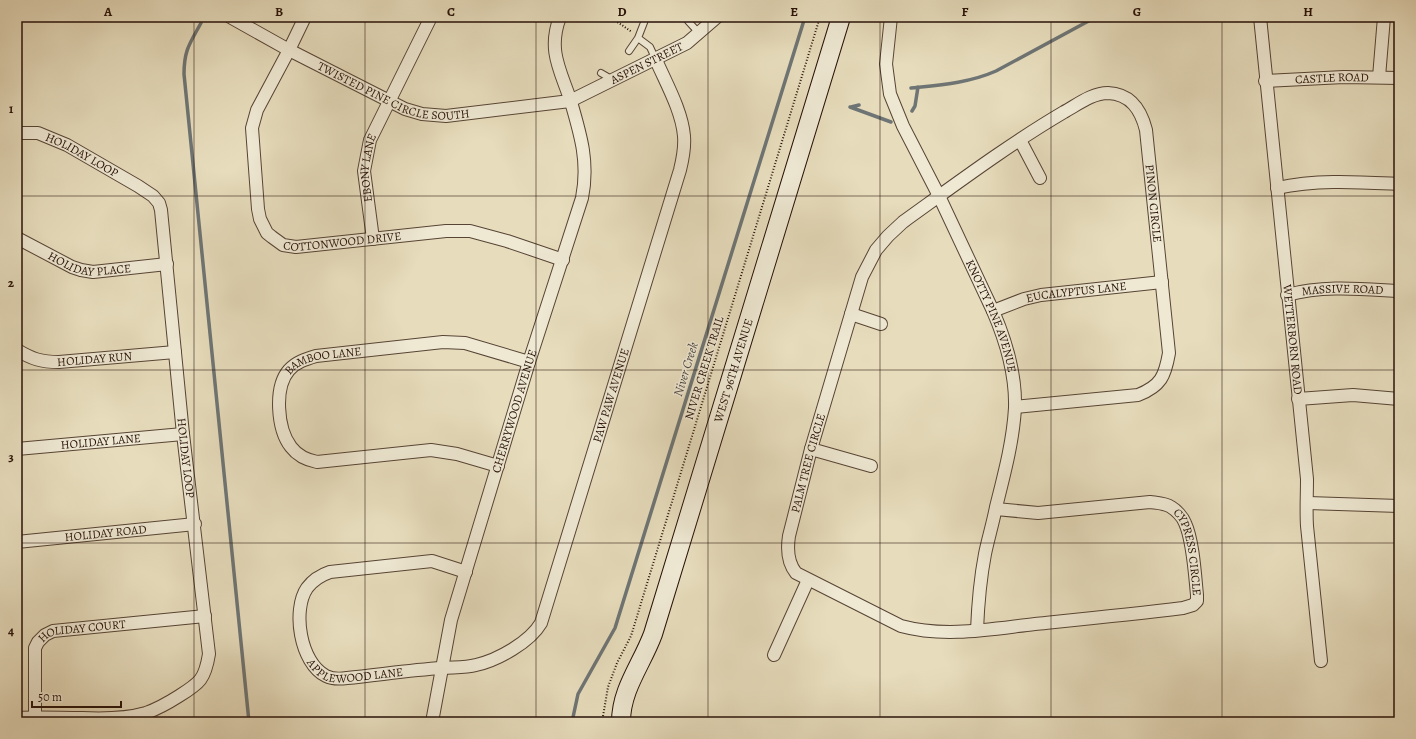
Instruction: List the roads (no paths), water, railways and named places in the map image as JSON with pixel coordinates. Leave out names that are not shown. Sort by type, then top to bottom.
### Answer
[{"type":"street","name":"TWISTED PINE CIRCLE SOUTH","points":[[230,17],[289,50],[405,109],[422,114],[446,116],[564,103],[570,101]]},
{"type":"street","name":"COTTONWOOD DRIVE","points":[[305,17],[257,110],[252,128],[258,209],[263,226],[272,237],[283,245],[296,247],[446,231],[470,232],[507,241],[563,260]]},
{"type":"street","name":"EBONY LANE","points":[[373,239],[364,183],[365,162],[370,140],[431,17]]},
{"type":"street","name":"CHERRYWOOD AVENUE","points":[[432,722],[451,620],[529,362],[582,198],[586,169],[581,139],[555,54],[555,35],[560,17]]},
{"type":"street","name":"ASPEN STREET","points":[[570,101],[688,43],[717,17]]},
{"type":"street","name":"WEST 96TH AVENUE","points":[[621,722],[627,689],[653,634],[841,17]]},
{"type":"street","name":"KNOTTY PINE AVENUE","points":[[891,17],[886,64],[890,94],[903,126],[939,196],[993,310],[1008,353],[1013,383],[1015,407],[1012,431],[1006,466],[985,553],[979,589],[977,630]]},
{"type":"street","name":"WETTERBORN ROAD","points":[[1260,17],[1265,81],[1307,479],[1308,503],[1306,513],[1321,661]]},
{"type":"street","points":[[1379,76],[1384,17]]},
{"type":"street","name":"PAW PAW AVENUE","points":[[442,668],[466,667],[487,662],[525,641],[532,635],[541,623],[684,155],[684,134],[681,121],[656,60]]},
{"type":"street","name":"CASTLE ROAD","points":[[1265,81],[1303,78],[1379,76],[1399,78]]},
{"type":"street","name":"PINON CIRCLE","points":[[939,196],[1037,128],[1095,96],[1109,93],[1128,98],[1142,116],[1146,130],[1169,353],[1167,367],[1163,377],[1156,385],[1138,395],[1015,407]]},
{"type":"street","name":"HOLIDAY LOOP","points":[[17,133],[38,133],[67,145],[138,186],[153,196],[159,203],[167,264],[183,434],[195,524],[209,654],[204,675],[190,689],[171,701],[145,713],[128,717],[107,719],[17,718]]},
{"type":"street","points":[[1020,140],[1040,178]]},
{"type":"street","points":[[1277,188],[1308,183],[1360,182],[1399,184]]},
{"type":"street","name":"PALM TREE CIRCLE","points":[[939,196],[903,222],[888,236],[876,250],[862,277],[811,449],[787,549],[791,567],[796,573],[901,626],[915,630],[937,632],[977,630]]},
{"type":"street","name":"HOLIDAY PLACE","points":[[17,238],[72,267],[93,272],[167,264]]},
{"type":"street","name":"EUCALYPTUS LANE","points":[[993,310],[1024,298],[1042,295],[1162,282]]},
{"type":"street","name":"MASSIVE ROAD","points":[[1287,295],[1306,290],[1334,288],[1399,291]]},
{"type":"street","points":[[851,314],[881,324]]},
{"type":"street","name":"BAMBOO LANE","points":[[498,466],[457,454],[431,450],[317,462],[310,461],[298,454],[290,446],[284,434],[279,409],[280,387],[284,377],[290,369],[298,363],[316,356],[443,342],[465,343],[529,362]]},
{"type":"street","name":"HOLIDAY RUN","points":[[17,350],[33,359],[45,362],[175,352]]},
{"type":"street","points":[[1298,399],[1353,395],[1399,399]]},
{"type":"street","name":"HOLIDAY LANE","points":[[17,449],[183,434]]},
{"type":"street","points":[[811,449],[871,466]]},
{"type":"street","name":"CYPRESS CIRCLE","points":[[977,630],[1184,608],[1193,605],[1197,601],[1198,595],[1189,537],[1185,522],[1180,514],[1171,507],[1150,502],[1038,513],[996,509]]},
{"type":"street","points":[[1308,503],[1399,506]]},
{"type":"street","name":"HOLIDAY ROAD","points":[[17,542],[195,524]]},
{"type":"street","name":"APPLEWOOD LANE","points":[[442,668],[347,678],[330,678],[318,670],[307,656],[302,639],[300,622],[302,599],[308,586],[317,578],[330,572],[432,561],[466,572]]},
{"type":"street","points":[[774,655],[808,580]]},
{"type":"street","name":"HOLIDAY COURT","points":[[35,717],[34,653],[38,642],[45,634],[53,631],[205,616]]},
{"type":"lane","points":[[629,51],[638,38],[645,20]]},
{"type":"lane","points":[[688,21],[699,33]]},
{"type":"lane","points":[[638,38],[650,47],[656,60]]},
{"type":"lane","points":[[601,72],[613,80]]},
{"type":"waterway","name":"Niver Creek","points":[[572,722],[578,694],[615,628],[805,17]]},
{"type":"waterway","points":[[911,88],[954,83],[986,75],[1096,17]]},
{"type":"waterway","points":[[201,23],[186,53],[184,74],[249,722]]},
{"type":"waterway","points":[[912,111],[915,106],[918,87]]},
{"type":"waterway","points":[[851,107],[859,105]]},
{"type":"waterway","points":[[850,107],[891,122]]}]
